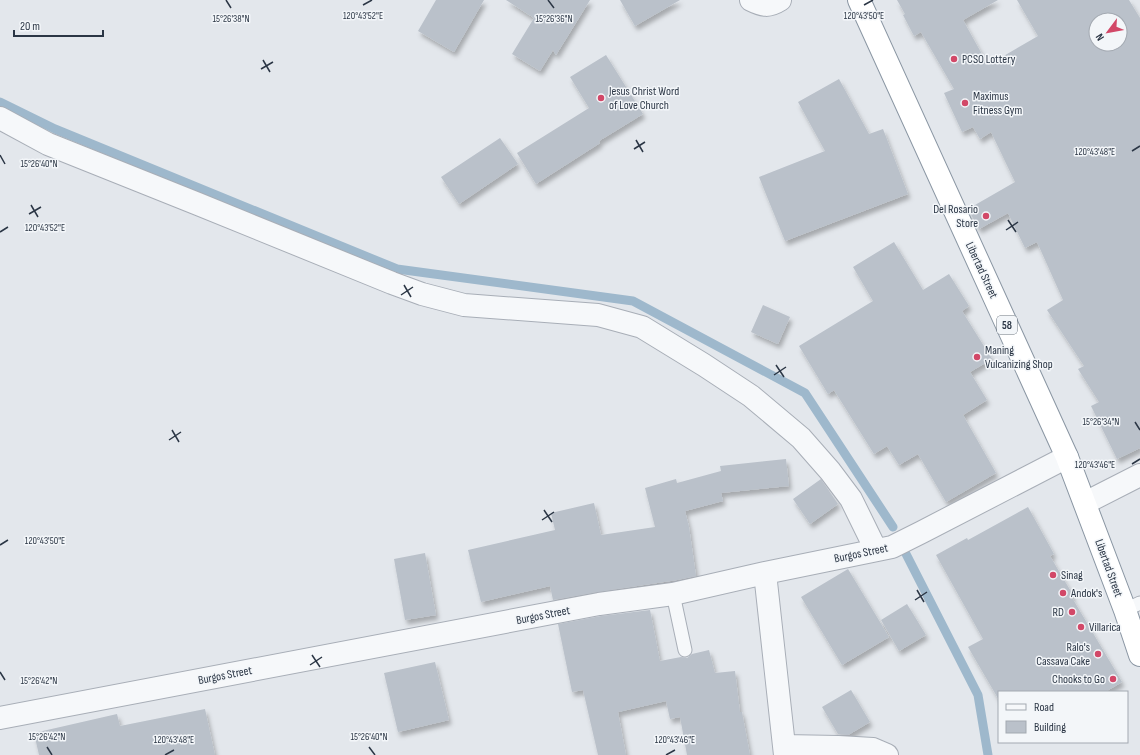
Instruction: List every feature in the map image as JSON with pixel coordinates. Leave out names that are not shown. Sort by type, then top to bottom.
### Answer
[{"type":"highway","name":"Libertad Street","points":[[859,0],[1067,457],[1085,503],[1132,606],[1140,655]]},
{"type":"street","points":[[751,0],[760,4],[772,5],[780,0]]},
{"type":"street","points":[[0,118],[48,144],[392,284],[422,294],[464,305],[598,315],[642,327],[751,396],[801,438],[830,471],[851,499],[876,550]]},
{"type":"street","name":"Burgos Street","points":[[0,718],[599,604],[673,594],[765,573],[892,547],[1067,457]]},
{"type":"street","points":[[1085,503],[1140,475]]},
{"type":"street","points":[[765,573],[785,750],[838,747],[873,749],[887,755]]},
{"type":"lane","points":[[673,594],[685,650]]},
{"type":"building","points":[[436,0],[484,0],[454,52],[418,31]]},
{"type":"building","points":[[506,0],[590,0],[556,55],[553,50],[540,71],[512,54],[534,18]]},
{"type":"building","points":[[620,0],[680,0],[635,26]]},
{"type":"building","points":[[897,0],[998,0],[963,20],[988,65],[1038,36],[1017,0],[1129,0],[1140,18],[1140,448],[1117,459],[1091,406],[1099,402],[1078,369],[1084,366],[1047,310],[1063,300],[1037,242],[1025,248],[1008,213],[979,229],[968,209],[1015,182],[991,132],[980,139],[973,127],[962,132],[944,93],[954,89],[921,32],[914,36],[903,15],[905,14]]},
{"type":"building","points":[[606,55],[643,114],[599,141],[600,143],[536,184],[517,153],[589,108],[570,77]]},
{"type":"building","points":[[839,79],[869,134],[883,129],[908,194],[785,241],[759,177],[825,151],[798,102]]},
{"type":"building","points":[[500,138],[518,164],[459,204],[441,177]]},
{"type":"building","points":[[894,242],[923,290],[949,274],[969,306],[962,311],[992,359],[970,372],[987,400],[963,415],[996,473],[946,502],[918,454],[899,465],[887,446],[874,454],[834,390],[828,394],[799,346],[873,301],[853,267]]},
{"type":"building","points":[[763,305],[790,317],[778,344],[751,332]]},
{"type":"building","points":[[786,459],[789,486],[721,493],[723,501],[685,511],[689,527],[696,576],[553,600],[550,586],[481,602],[468,550],[555,530],[551,513],[594,503],[601,535],[655,527],[645,488],[676,479],[677,483],[721,471],[720,466]]},
{"type":"building","points":[[821,479],[838,504],[810,524],[793,499]]},
{"type":"building","points":[[1028,507],[1054,554],[1050,556],[1073,595],[1071,596],[1122,682],[1107,691],[998,691],[998,698],[968,647],[983,639],[936,555],[967,538],[968,540]]},
{"type":"building","points":[[425,553],[436,615],[405,620],[394,559]]},
{"type":"building","points":[[848,569],[889,637],[842,665],[801,597]]},
{"type":"building","points":[[907,604],[926,635],[899,651],[881,620]]},
{"type":"building","points":[[650,610],[660,661],[681,657],[687,658],[692,654],[709,650],[715,673],[735,671],[740,712],[742,712],[750,755],[687,755],[680,717],[670,719],[666,701],[618,712],[626,755],[598,755],[583,690],[572,692],[558,624],[601,616]]},
{"type":"building","points":[[435,662],[449,720],[398,732],[384,673]]},
{"type":"building","points":[[851,690],[870,722],[848,735],[838,734],[822,707]]},
{"type":"building","points":[[205,709],[215,755],[39,755],[34,733],[117,714],[120,726]]},
{"type":"waterway","points":[[0,102],[55,129],[397,269],[633,301],[805,393],[893,527]]},
{"type":"waterway","points":[[904,550],[978,695],[988,755]]},
{"type":"place","name":"PCSO Lottery","points":[[954,59]]},
{"type":"place","name":"Jesus Christ Word of Love Church","points":[[601,98]]},
{"type":"place","name":"Maximus Fitness Gym","points":[[965,103]]},
{"type":"place","name":"Del Rosario Store","points":[[986,216]]},
{"type":"place","name":"Maning Vulcanizing Shop","points":[[977,357]]},
{"type":"place","name":"Sinag","points":[[1053,575]]},
{"type":"place","name":"Andok's","points":[[1063,593]]},
{"type":"place","name":"RD","points":[[1072,612]]},
{"type":"place","name":"Villarica","points":[[1081,627]]},
{"type":"place","name":"Ralo's Cassava Cake","points":[[1098,654]]},
{"type":"place","name":"Chooks to Go","points":[[1113,679]]}]
